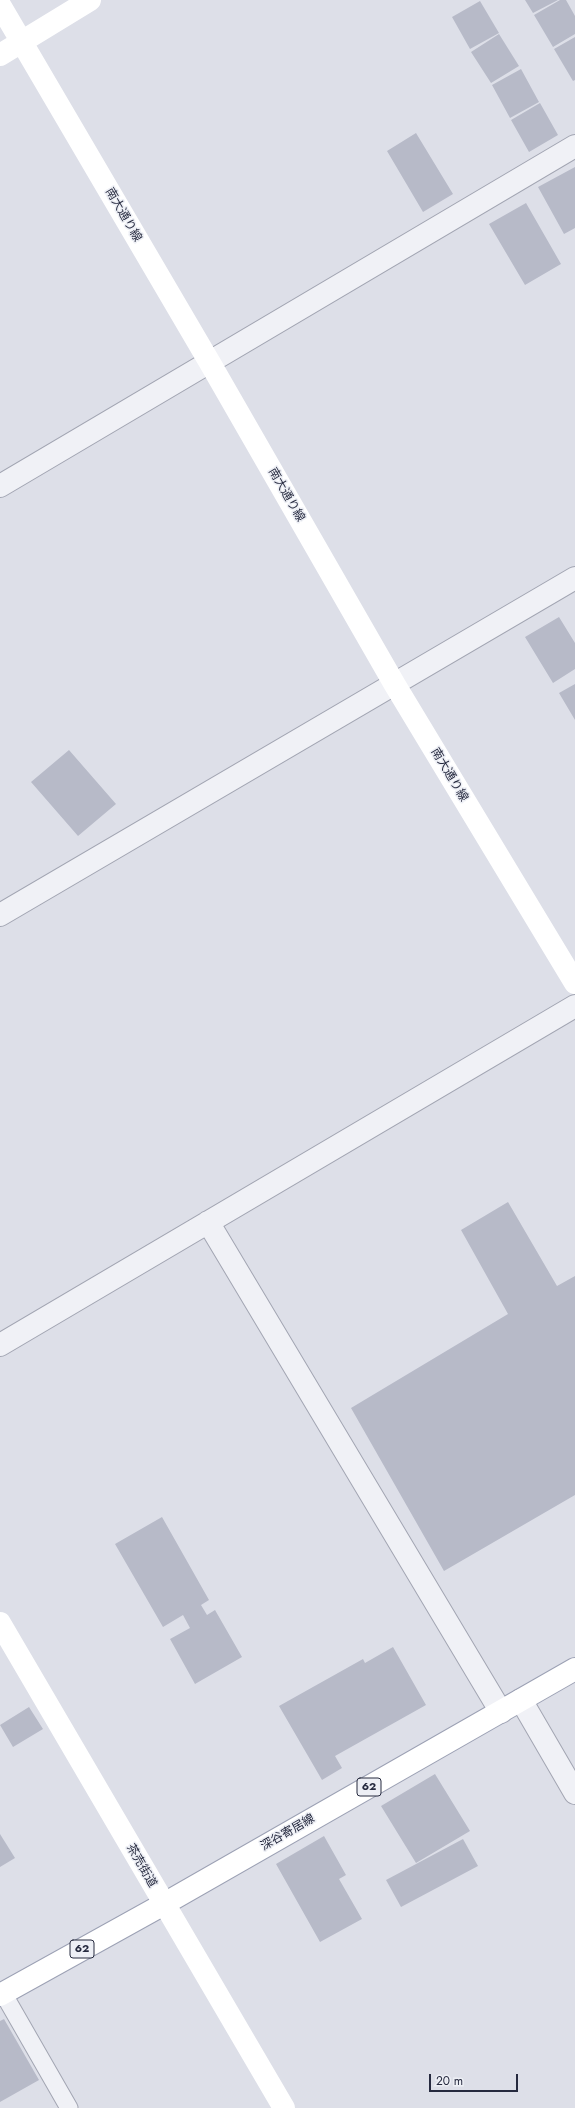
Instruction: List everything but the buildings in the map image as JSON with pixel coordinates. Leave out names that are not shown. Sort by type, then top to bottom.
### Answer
[{"type":"street","points":[[0,55],[90,0]]},
{"type":"street","name":"南大通り線","points":[[0,5],[210,363],[395,685],[575,983]]},
{"type":"street","points":[[0,486],[575,146]]},
{"type":"street","points":[[0,915],[395,685],[575,578]]},
{"type":"street","points":[[0,1345],[575,1006]]},
{"type":"street","points":[[208,1222],[501,1712]]},
{"type":"street","name":"茶売街道","points":[[0,1623],[284,2108]]},
{"type":"street","name":"深谷寄居線","points":[[2,1994],[164,1904],[575,1669]]},
{"type":"street","points":[[521,1700],[575,1793]]},
{"type":"lane","points":[[2,1994],[70,2108]]}]
